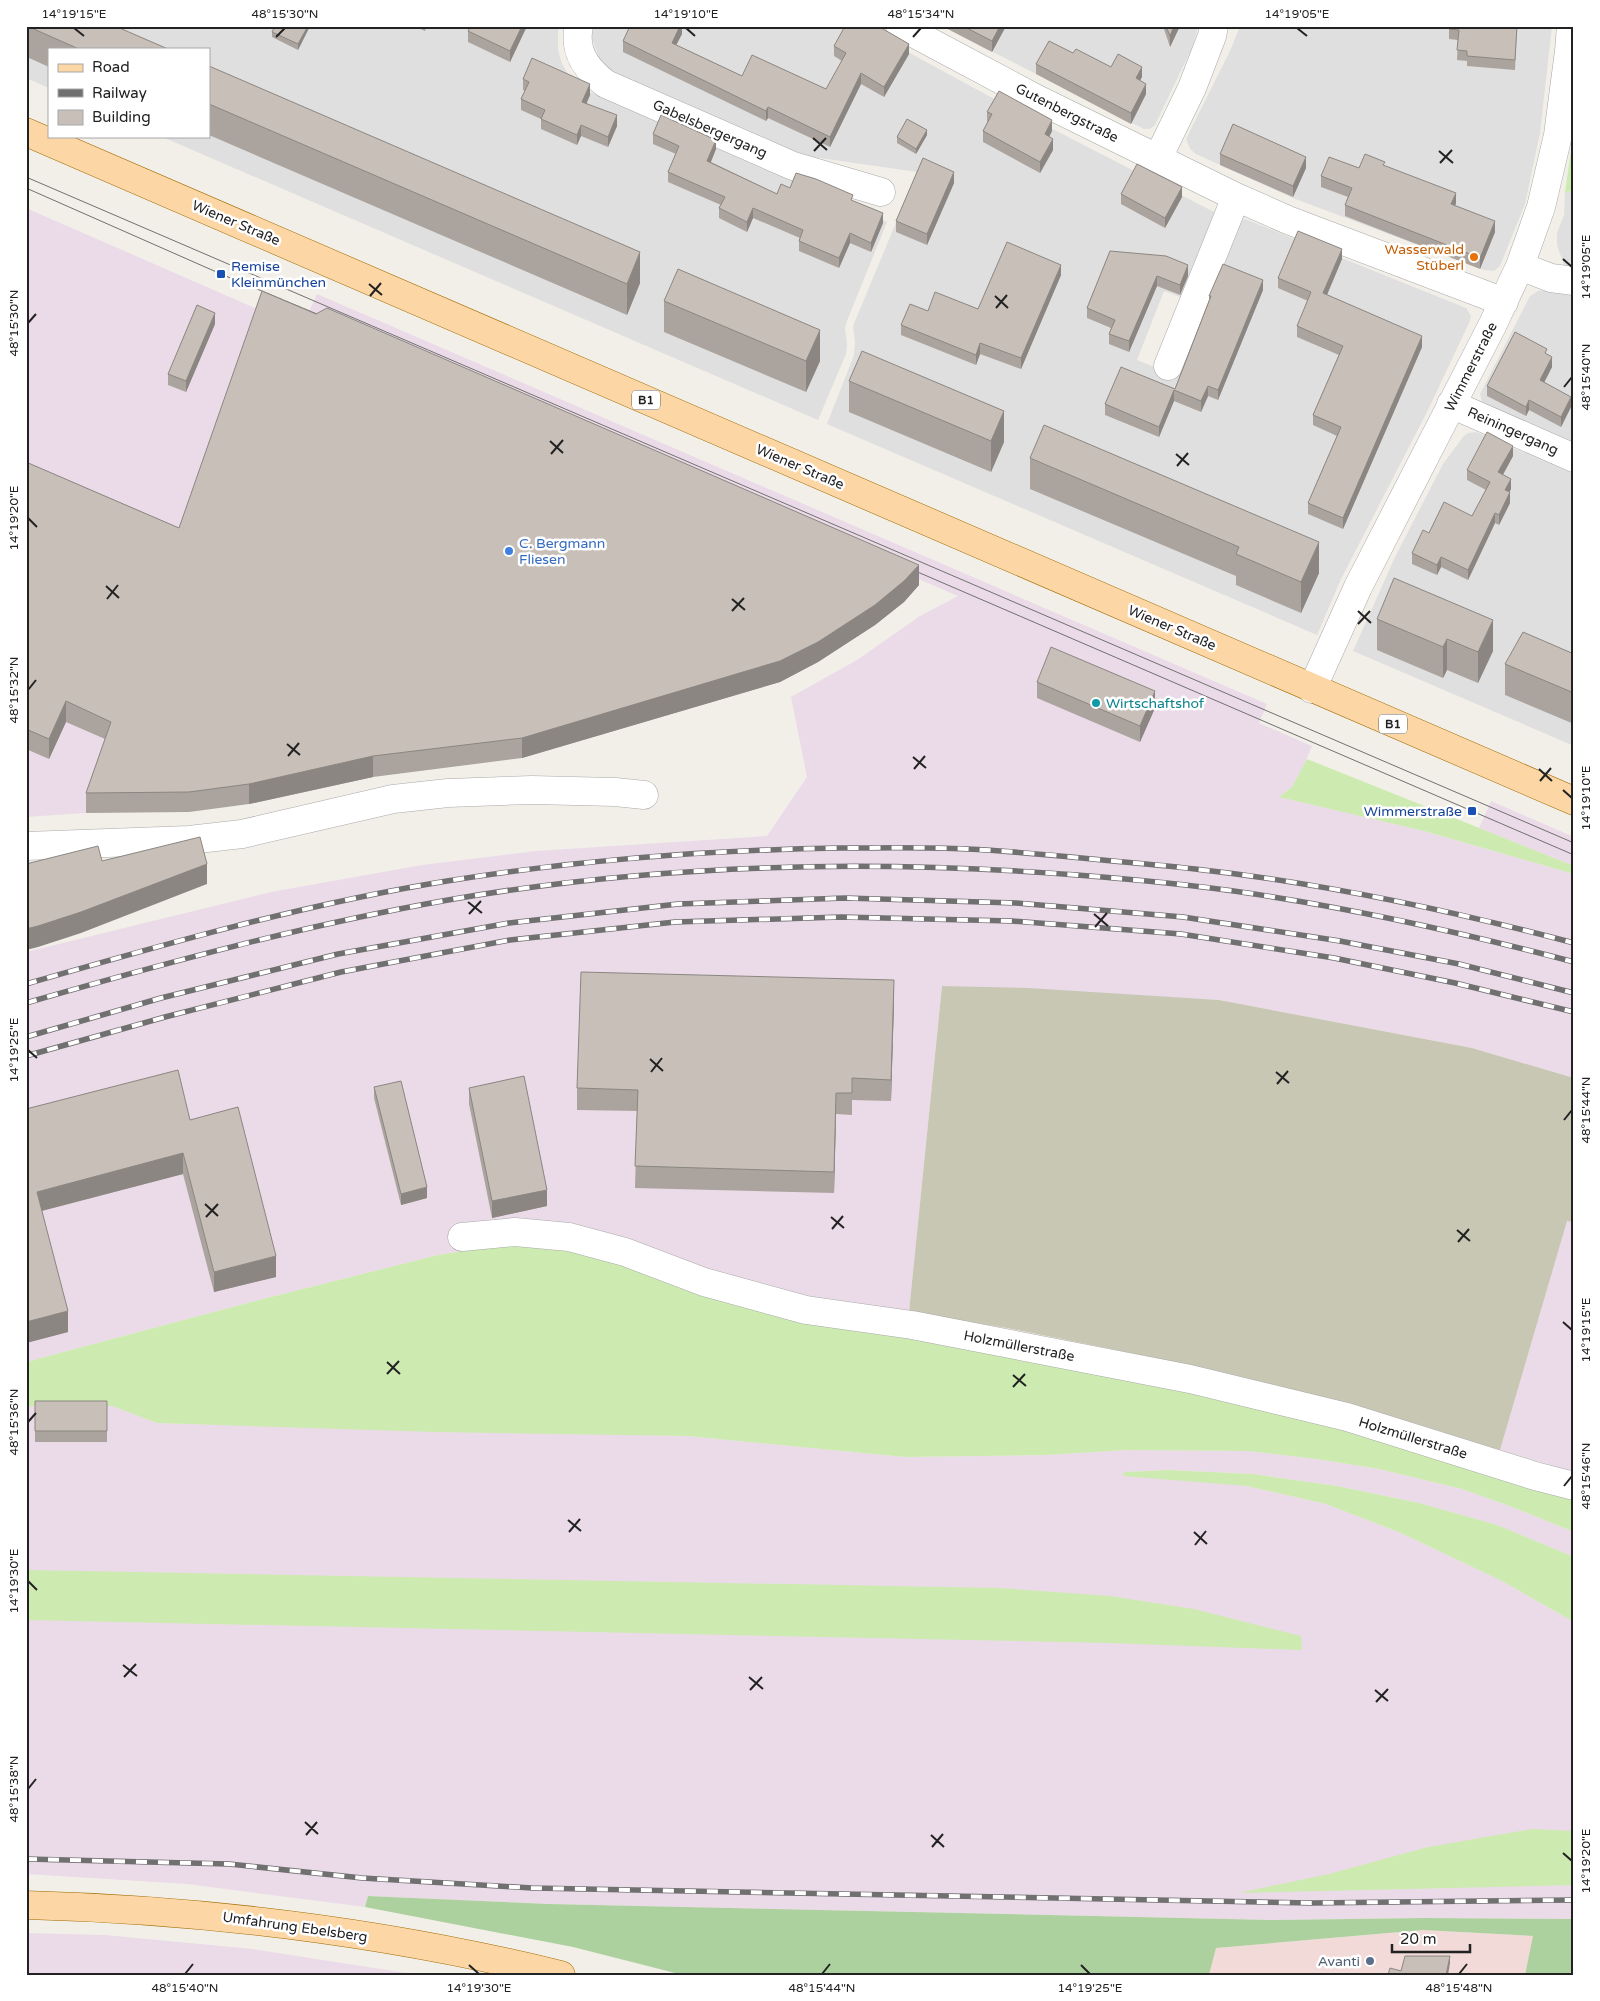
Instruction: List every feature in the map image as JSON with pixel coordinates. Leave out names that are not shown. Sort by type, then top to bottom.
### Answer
[{"type":"main road","name":"Wiener Straße","points":[[26,132],[1574,802]]},
{"type":"main road","name":"Umfahrung Ebelsberg","points":[[26,1905],[110,1907],[259,1921],[391,1941],[561,1975]]},
{"type":"street","name":"Gabelsbergergang","points":[[579,26],[577,35],[578,51],[594,75],[606,84],[793,166],[881,192]]},
{"type":"street","name":"Gutenbergstraße","points":[[900,26],[1035,98],[1236,197],[1295,222],[1504,302]]},
{"type":"street","points":[[1158,158],[1192,88],[1214,26]]},
{"type":"street","name":"Wimmerstraße","points":[[1312,689],[1358,587],[1504,302],[1520,266],[1541,207],[1558,136],[1569,51],[1570,26]]},
{"type":"street","points":[[1168,366],[1236,197]]},
{"type":"street","points":[[1520,266],[1551,278],[1574,281]]},
{"type":"street","name":"Reiningergang","points":[[1451,404],[1574,458]]},
{"type":"street","points":[[26,846],[136,843],[242,834],[393,799],[448,793],[532,790],[614,792],[644,795]]},
{"type":"street","name":"Holzmüllerstraße","points":[[462,1237],[515,1232],[569,1237],[625,1252],[704,1282],[806,1310],[912,1325],[1190,1379],[1347,1417],[1535,1476],[1574,1486]]},
{"type":"shaded area","points":[[26,26],[560,26],[558,31],[558,50],[562,64],[570,77],[590,92],[853,205],[887,222],[847,321],[845,328],[846,354],[818,420],[165,138],[210,138],[210,48],[48,48],[48,88],[26,78]]},
{"type":"shaded area","points":[[593,26],[860,26],[998,101],[1220,215],[1186,299],[1164,291],[1137,360],[1174,375],[1240,221],[1245,219],[1466,308],[1471,316],[1469,323],[1427,412],[1341,579],[1317,635],[827,424],[854,355],[853,326],[917,172],[806,156],[618,76],[607,69],[600,60],[592,38]]},
{"type":"shaded area","points":[[942,26],[1198,26],[1193,46],[1155,125],[1150,129],[1144,129]]},
{"type":"shaded area","points":[[1240,26],[1552,26],[1540,133],[1525,204],[1500,266],[1494,271],[1484,270],[1293,198],[1196,154],[1190,149],[1186,139],[1230,51]]},
{"type":"shaded area","points":[[1574,191],[1574,271],[1564,265],[1557,245],[1557,233],[1564,215],[1565,192]]},
{"type":"shaded area","name":"Remise Kleinmünchen","points":[[26,208],[262,311],[86,813],[26,817]]},
{"type":"shaded area","points":[[1547,290],[1574,294],[1574,445],[1483,405],[1480,394],[1530,296],[1538,291]]},
{"type":"shaded area","points":[[317,294],[1267,704],[1259,723],[1312,746],[1292,787],[1280,797],[1424,831],[1574,874],[1574,1078],[1472,1048],[1219,1000],[942,986],[909,1312],[467,1250],[438,1255],[255,1301],[26,1362],[26,952],[271,892],[422,865],[536,851],[767,836],[807,777],[791,697],[857,660],[920,616],[958,596],[307,316]]},
{"type":"shaded area","points":[[1476,432],[1574,474],[1574,746],[1353,651],[1395,557],[1443,464],[1463,437],[1468,433]]},
{"type":"shaded area","points":[[1491,801],[1574,837],[1574,866],[1479,828]]},
{"type":"shaded area","points":[[942,986],[1028,988],[1219,1000],[1472,1048],[1574,1078],[1574,1222],[1567,1221],[1500,1450],[1352,1404],[1200,1367],[1007,1328],[909,1312]]},
{"type":"shaded area","points":[[1567,1220],[1574,1222],[1574,1472],[1500,1450]]},
{"type":"shaded area","points":[[26,1406],[112,1406],[157,1423],[687,1436],[905,1457],[1045,1455],[1127,1450],[1248,1451],[1379,1469],[1462,1489],[1574,1532],[1574,1557],[1496,1525],[1419,1503],[1337,1486],[1253,1474],[1168,1470],[1124,1472],[1247,1486],[1326,1504],[1401,1533],[1502,1581],[1574,1622],[1574,1919],[1275,1920],[549,1904],[368,1896],[365,1907],[187,1884],[26,1874]]},
{"type":"shaded area","name":"Avanti","points":[[1423,1930],[1534,1936],[1525,1975],[1209,1975],[1216,1948]]},
{"type":"shaded area","points":[[26,1933],[105,1935],[253,1949],[419,1975],[26,1975]]},
{"type":"green space","points":[[1574,130],[1574,191],[1565,192]]},
{"type":"green space","points":[[1307,759],[1574,866],[1574,874],[1424,831],[1279,797],[1292,787]]},
{"type":"green space","points":[[505,1244],[557,1246],[1189,1390],[1345,1429],[1574,1496],[1574,1532],[1462,1489],[1379,1469],[1248,1451],[1127,1450],[1045,1455],[905,1457],[687,1436],[435,1432],[157,1423],[112,1406],[26,1406],[26,1362],[438,1255]]},
{"type":"green space","points":[[1168,1470],[1253,1474],[1337,1486],[1419,1503],[1497,1525],[1574,1557],[1574,1622],[1502,1581],[1401,1533],[1326,1504],[1247,1486],[1123,1476],[1124,1472]]},
{"type":"green space","points":[[26,1570],[999,1588],[1110,1596],[1194,1609],[1301,1636],[1302,1650],[1109,1643],[26,1620]]},
{"type":"green space","points":[[1532,1829],[1574,1831],[1574,1885],[1238,1893],[1329,1874],[1428,1847]]},
{"type":"green space","points":[[368,1896],[549,1904],[1275,1920],[1574,1919],[1574,1969],[1568,1975],[1525,1975],[1533,1936],[1423,1930],[1216,1948],[1209,1975],[683,1975],[573,1947],[365,1907]]},
{"type":"building","points":[[27,26],[115,26],[166,48],[77,48]]},
{"type":"building","points":[[275,26],[308,26],[298,44],[272,32]]},
{"type":"building","points":[[471,26],[522,26],[510,51],[468,31]]},
{"type":"building","points":[[630,26],[680,26],[672,43],[742,76],[752,55],[826,89],[846,53],[834,46],[845,26],[878,26],[909,44],[884,87],[861,73],[830,137],[768,107],[766,111],[623,41]]},
{"type":"building","points":[[963,26],[1000,26],[992,41]]},
{"type":"building","points":[[1166,26],[1174,26],[1170,36]]},
{"type":"building","points":[[1449,26],[1517,26],[1515,60],[1467,56],[1467,51],[1457,50],[1459,30],[1449,29]]},
{"type":"building","points":[[1049,41],[1073,53],[1076,49],[1111,67],[1118,54],[1142,67],[1136,78],[1146,84],[1131,113],[1036,64]]},
{"type":"building","points":[[532,58],[590,84],[582,102],[617,115],[608,137],[581,125],[577,135],[541,119],[545,110],[521,99],[529,82],[523,79]]},
{"type":"building","points":[[210,66],[640,252],[627,284],[210,104]]},
{"type":"building","points":[[999,91],[1052,120],[1045,134],[1053,139],[1040,162],[983,131],[992,114],[987,112]]},
{"type":"building","points":[[661,115],[716,140],[707,161],[777,194],[781,184],[790,188],[796,173],[816,179],[853,195],[851,200],[883,213],[871,243],[850,233],[839,258],[799,241],[803,230],[753,208],[747,222],[719,208],[725,197],[668,172],[679,146],[653,134]]},
{"type":"building","points":[[907,119],[927,130],[916,149],[897,137]]},
{"type":"building","points":[[1233,124],[1306,157],[1293,186],[1220,154]]},
{"type":"building","points":[[1365,154],[1385,162],[1383,165],[1456,193],[1451,204],[1495,221],[1480,258],[1345,205],[1352,188],[1321,176],[1329,157],[1359,168]]},
{"type":"building","points":[[923,158],[954,172],[927,234],[896,221]]},
{"type":"building","points":[[1137,164],[1182,187],[1165,218],[1121,194]]},
{"type":"building","points":[[1298,231],[1342,249],[1323,293],[1422,336],[1343,518],[1308,503],[1341,427],[1313,415],[1343,346],[1297,326],[1311,292],[1278,278]]},
{"type":"building","points":[[1007,242],[1061,265],[1021,358],[980,343],[976,355],[901,325],[910,304],[928,311],[935,292],[978,309]]},
{"type":"building","points":[[1110,251],[1166,256],[1188,265],[1180,285],[1157,276],[1129,341],[1109,334],[1115,320],[1087,308]]},
{"type":"building","points":[[1223,264],[1263,280],[1218,390],[1208,386],[1201,401],[1174,390],[1159,427],[1105,404],[1121,367],[1175,389],[1211,296],[1209,296]]},
{"type":"building","points":[[678,269],[820,330],[806,361],[664,301]]},
{"type":"building","name":"C. Bergmann Fliesen","points":[[262,291],[316,314],[327,308],[919,565],[904,581],[875,605],[818,642],[780,661],[522,738],[373,756],[249,784],[189,792],[86,793],[111,722],[66,701],[49,739],[26,729],[26,462],[179,528]]},
{"type":"building","points":[[197,305],[215,313],[186,381],[168,374]]},
{"type":"building","points":[[1515,332],[1547,349],[1545,353],[1552,357],[1540,380],[1571,397],[1561,417],[1529,400],[1526,407],[1487,386]]},
{"type":"building","points":[[862,351],[1004,411],[991,441],[849,381]]},
{"type":"building","points":[[1044,425],[1319,542],[1301,582],[1236,554],[1239,547],[1030,458]]},
{"type":"building","points":[[1487,432],[1513,446],[1498,472],[1511,479],[1505,490],[1510,492],[1499,515],[1495,513],[1468,570],[1441,557],[1437,565],[1412,553],[1423,530],[1429,533],[1444,502],[1472,516],[1490,482],[1467,470]]},
{"type":"building","points":[[1394,578],[1493,620],[1478,652],[1447,639],[1443,647],[1377,619]]},
{"type":"building","points":[[1523,632],[1574,654],[1574,693],[1505,664]]},
{"type":"building","points":[[1051,647],[1155,691],[1140,726],[1037,682]]},
{"type":"building","points":[[200,837],[207,864],[81,912],[26,929],[26,864],[98,846],[102,861]]},
{"type":"building","points":[[581,972],[894,980],[891,1080],[852,1078],[852,1093],[836,1093],[834,1172],[635,1166],[638,1090],[577,1088]]},
{"type":"building","points":[[178,1070],[190,1120],[238,1107],[276,1256],[214,1272],[183,1153],[37,1192],[68,1311],[26,1322],[26,1109]]},
{"type":"building","points":[[524,1076],[547,1190],[492,1201],[469,1088]]},
{"type":"building","points":[[401,1081],[427,1187],[401,1194],[374,1087]]},
{"type":"building","points":[[35,1401],[107,1401],[107,1431],[35,1431]]},
{"type":"building","points":[[1405,1956],[1450,1956],[1446,1975],[1388,1975],[1390,1968],[1401,1971]]},
{"type":"tram line","points":[[26,177],[1574,843]]},
{"type":"tram line","points":[[26,188],[221,274],[329,319]]},
{"type":"tram line","points":[[906,567],[1574,855]]},
{"type":"railway","points":[[26,984],[235,926],[394,890],[545,867],[644,857],[791,849],[967,849],[1195,869],[1290,882],[1385,899],[1480,919],[1574,943]]},
{"type":"railway","points":[[26,1003],[288,933],[448,900],[604,879],[762,868],[920,867],[998,870],[1150,881],[1249,893],[1311,903],[1462,934],[1574,962]]},
{"type":"railway","points":[[26,1037],[161,998],[338,954],[509,923],[678,904],[845,898],[1016,903],[1183,917],[1340,941],[1459,964],[1574,993]]},
{"type":"railway","points":[[26,1056],[165,1017],[341,972],[510,940],[675,922],[841,917],[1012,921],[1181,934],[1334,958],[1455,983],[1574,1012]]},
{"type":"railway","points":[[26,1859],[229,1864],[362,1878],[532,1888],[1311,1903],[1574,1900]]},
{"type":"place","name":"Wasserwald Stüberl","points":[[1474,257]]},
{"type":"place","name":"Remise Kleinmünchen","points":[[221,274]]},
{"type":"place","name":"C. Bergmann Fliesen","points":[[509,551]]},
{"type":"place","name":"Wirtschaftshof","points":[[1096,703]]},
{"type":"place","name":"Wimmerstraße","points":[[1472,811]]},
{"type":"place","name":"Avanti","points":[[1370,1961]]}]
